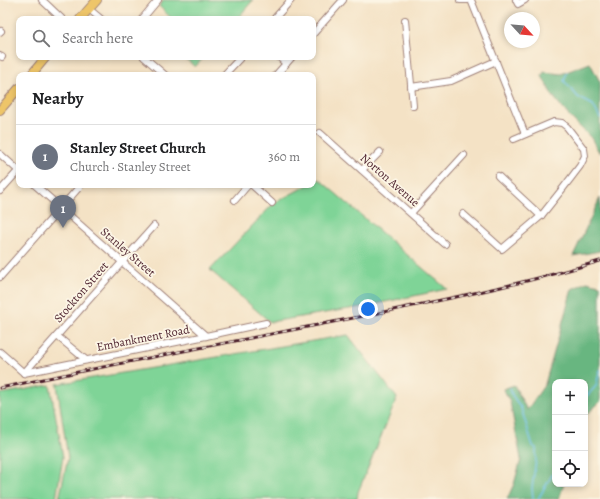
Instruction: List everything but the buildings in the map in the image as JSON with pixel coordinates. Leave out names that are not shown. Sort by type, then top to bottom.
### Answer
[{"type":"main road","points":[[83,16],[97,0]]},
{"type":"main road","points":[[34,72],[44,60]]},
{"type":"main road","points":[[0,110],[16,91]]},
{"type":"street","points":[[42,0],[59,16]]},
{"type":"street","points":[[145,16],[158,0]]},
{"type":"street","points":[[277,16],[291,0]]},
{"type":"street","points":[[316,31],[343,0]]},
{"type":"street","points":[[460,0],[470,0],[525,134]]},
{"type":"street","points":[[516,0],[518,4],[525,0]]},
{"type":"street","points":[[89,9],[97,16]]},
{"type":"street","points":[[405,20],[413,106]]},
{"type":"street","points":[[148,60],[162,72]]},
{"type":"street","points":[[227,72],[237,60]]},
{"type":"street","points":[[282,60],[286,64]]},
{"type":"street","points":[[279,72],[289,60]]},
{"type":"street","points":[[411,87],[451,80],[496,61]]},
{"type":"street","points":[[463,214],[502,249],[541,216],[580,166],[584,156],[584,149],[567,126],[562,123],[554,122],[514,139]]},
{"type":"street","name":"Norton Avenue","points":[[320,133],[445,244]]},
{"type":"street","points":[[362,170],[380,152]]},
{"type":"street","points":[[0,154],[16,167]]},
{"type":"street","points":[[411,213],[464,155]]},
{"type":"street","points":[[0,191],[16,173]]},
{"type":"street","points":[[498,176],[541,216]]},
{"type":"street","name":"Stanley Street","points":[[39,188],[206,336]]},
{"type":"street","points":[[0,277],[79,188]]},
{"type":"street","points":[[235,200],[245,188]]},
{"type":"street","points":[[256,188],[272,202]]},
{"type":"street","name":"Stockton Street","points":[[24,373],[154,226]]},
{"type":"street","name":"Embankment Road","points":[[24,373],[266,323]]},
{"type":"street","points":[[57,336],[86,360]]},
{"type":"street","points":[[0,352],[24,373]]},
{"type":"green space","points":[[164,0],[253,0],[240,16],[169,16],[159,6]]},
{"type":"green space","points":[[187,60],[201,60],[195,67]]},
{"type":"green space","points":[[590,63],[600,82],[600,154],[591,138],[569,116],[552,95],[542,76],[544,72],[561,74]]},
{"type":"green space","points":[[319,179],[447,289],[361,307],[270,322],[210,270],[274,203],[302,188],[316,188],[316,180]]},
{"type":"green space","points":[[600,198],[600,251],[573,256]]},
{"type":"green space","points":[[587,282],[600,285],[600,402],[588,413],[588,379],[552,379],[552,487],[563,487],[559,499],[507,499],[514,484],[521,459],[510,402],[503,389],[514,385],[527,410],[545,384],[572,289]]},
{"type":"green space","points":[[348,335],[397,398],[358,492],[357,499],[59,499],[68,458],[57,384]]},
{"type":"green space","points":[[50,385],[63,457],[56,499],[0,499],[0,394]]},
{"type":"waterway","points":[[567,72],[564,81],[578,97],[593,105],[600,118]]},
{"type":"waterway","points":[[588,395],[596,386],[600,370]]},
{"type":"waterway","points":[[510,388],[512,395],[521,408],[533,446],[536,448],[532,488],[533,499]]},
{"type":"waterway","points":[[538,499],[552,475]]},
{"type":"railway","points":[[0,388],[456,297],[543,277],[600,261]]},
{"type":"place","name":"Stanley Street Church","points":[[63,228]]}]
